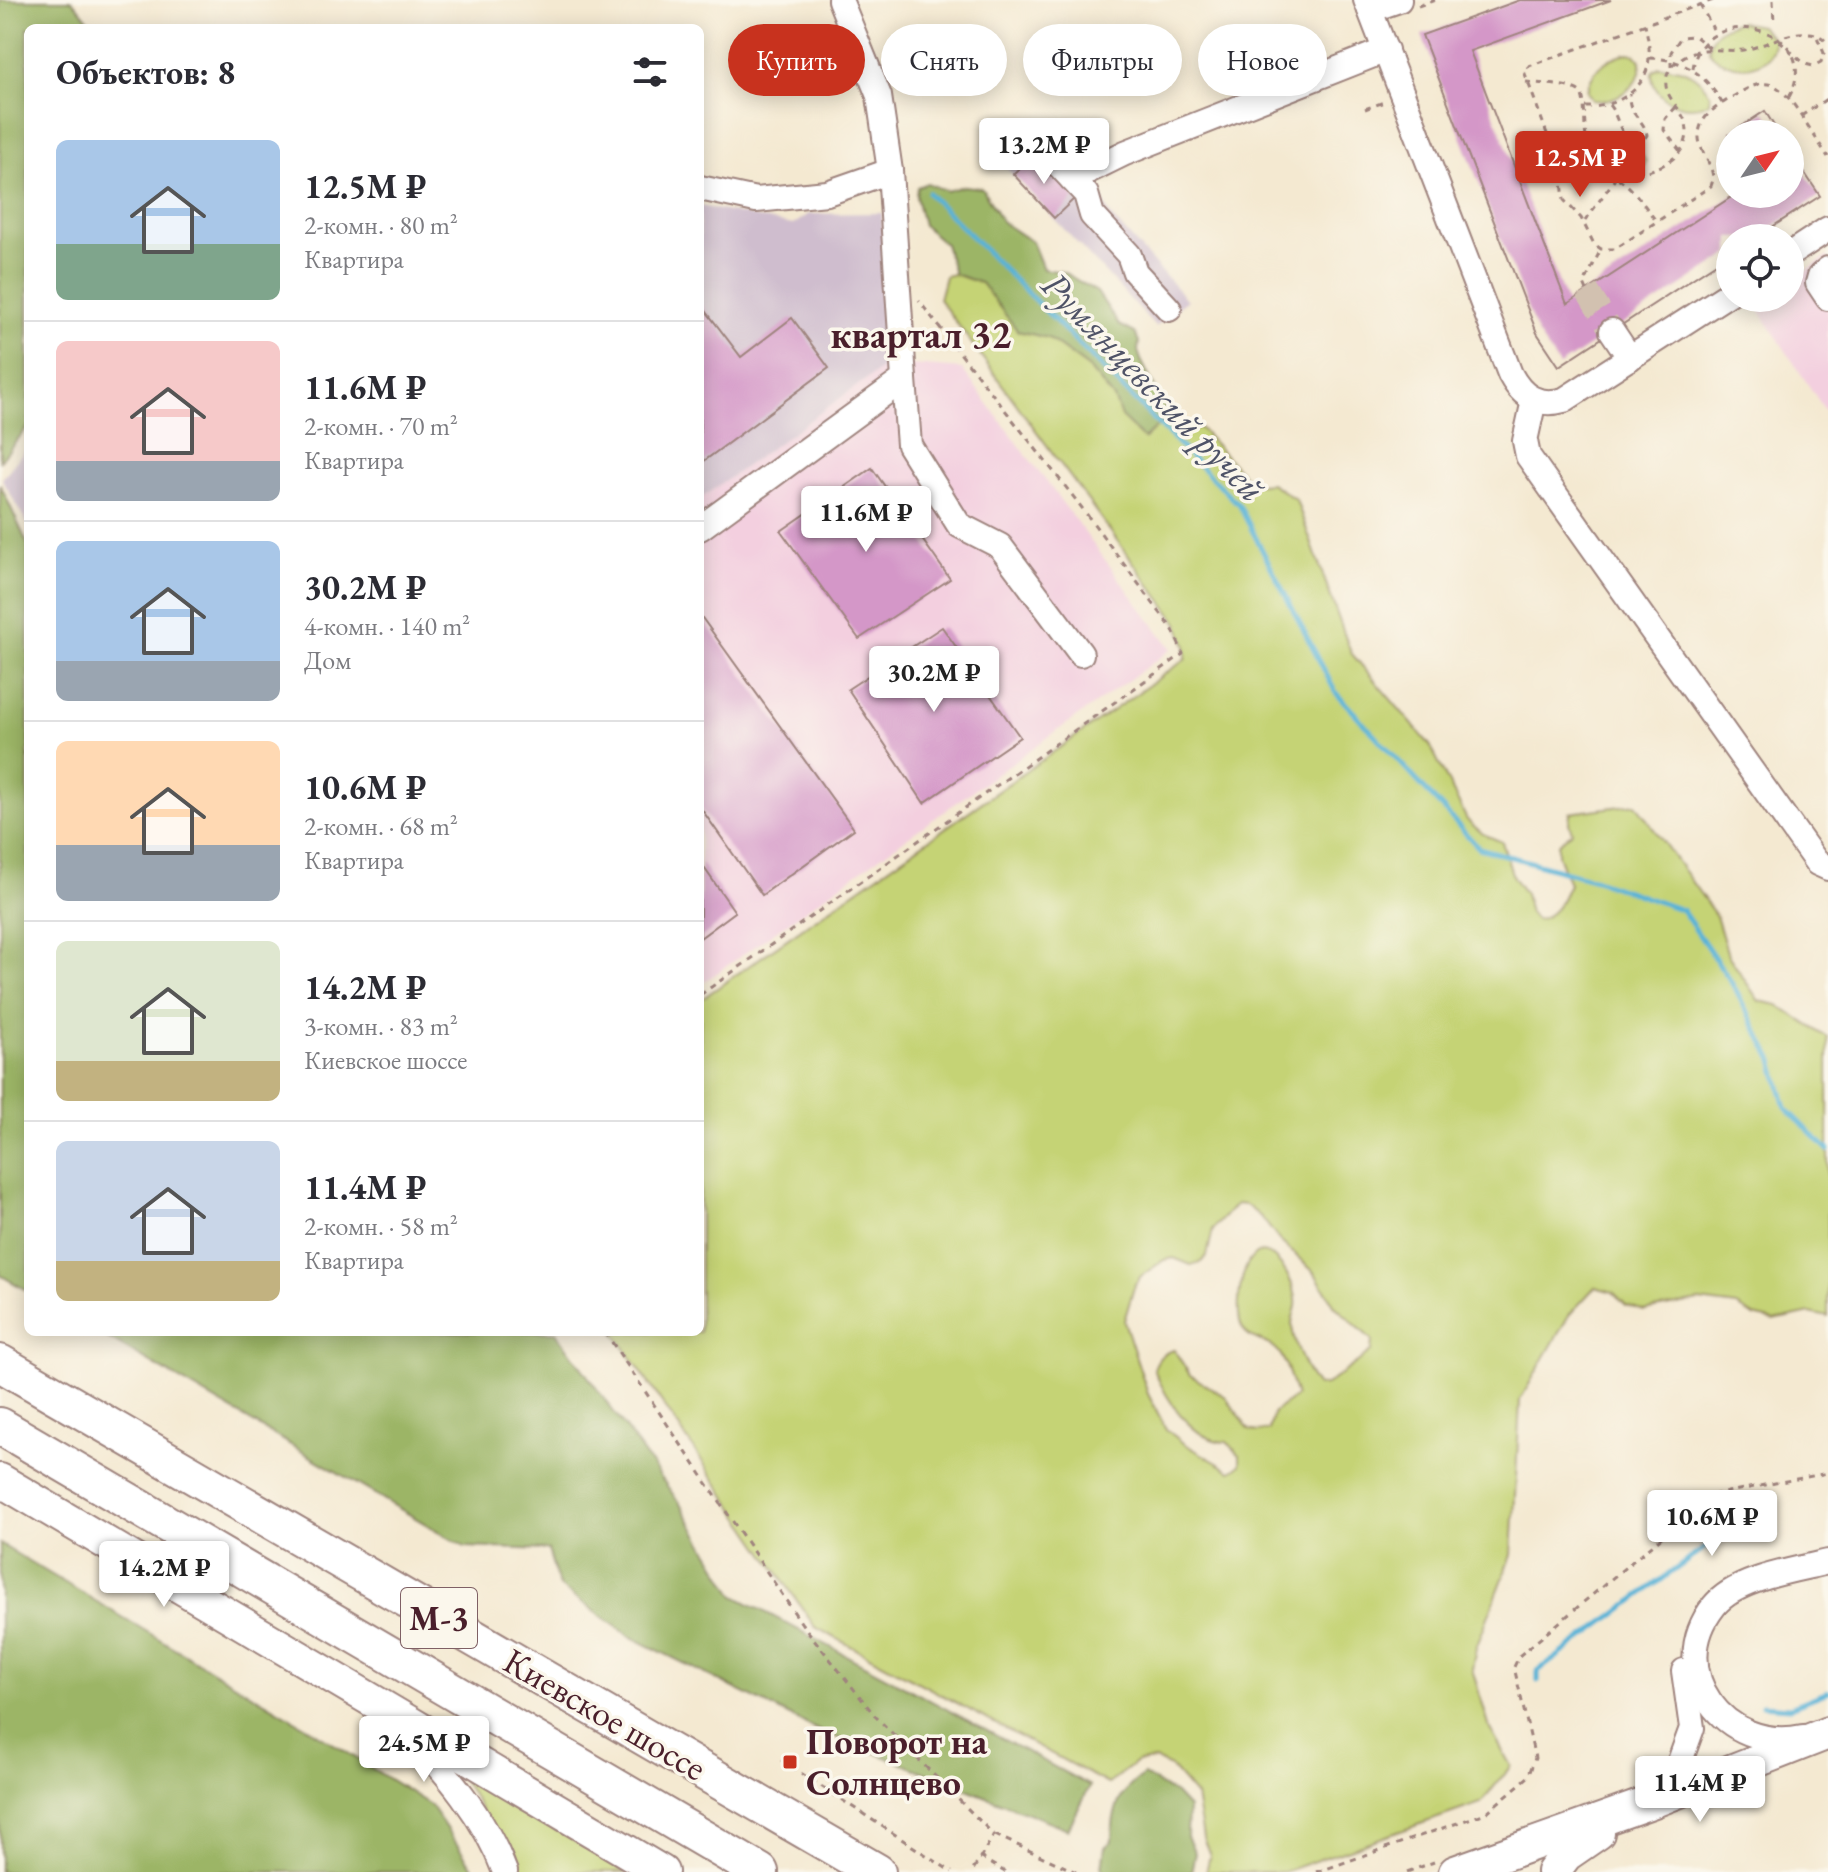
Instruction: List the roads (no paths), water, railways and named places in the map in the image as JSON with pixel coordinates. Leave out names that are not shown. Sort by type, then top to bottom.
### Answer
[{"type":"highway","name":"Киевское шоссе","points":[[0,1363],[877,1872]]},
{"type":"highway","name":"Киевское шоссе","points":[[0,1426],[760,1872]]},
{"type":"main road","points":[[0,1480],[662,1872]]},
{"type":"main road","points":[[1455,1872],[1654,1801],[1828,1732]]},
{"type":"main road","points":[[1553,1872],[1566,1855],[1603,1829],[1828,1752]]},
{"type":"street","points":[[840,0],[879,96],[890,171],[909,445],[959,525],[1000,546],[1081,654]]},
{"type":"street","points":[[1399,0],[1368,5],[1518,388],[1534,400],[1545,403],[1564,400],[1716,302]]},
{"type":"street","points":[[1072,179],[1125,153],[1386,50]]},
{"type":"street","points":[[1039,144],[1086,194],[1092,215],[1129,255],[1135,272],[1169,309]]},
{"type":"street","points":[[704,189],[756,200],[827,193],[890,171]]},
{"type":"street","points":[[1804,245],[1828,229]]},
{"type":"street","points":[[1828,269],[1820,276],[1818,283],[1828,298]]},
{"type":"street","points":[[1612,331],[1630,358]]},
{"type":"street","points":[[704,525],[904,379]]},
{"type":"street","points":[[1534,400],[1525,441],[1528,456],[1817,863],[1828,868]]},
{"type":"street","points":[[1654,1801],[1675,1775],[1692,1728],[1682,1658],[1686,1626],[1705,1595],[1731,1574],[1828,1546]]},
{"type":"street","points":[[1828,1562],[1738,1588],[1715,1604],[1700,1633],[1696,1660],[1701,1689],[1715,1712],[1734,1727],[1763,1738],[1792,1740],[1828,1732]]},
{"type":"street","points":[[356,1689],[403,1728],[439,1764],[467,1802],[499,1855],[505,1872]]},
{"type":"waterway","name":"Румянцевский ручей","points":[[928,193],[1239,505],[1336,693],[1479,848],[1596,880],[1682,910],[1730,980],[1773,1060],[1786,1108],[1828,1150]]},
{"type":"waterway","points":[[1538,1681],[1538,1671],[1726,1532]]},
{"type":"waterway","points":[[1762,1705],[1790,1707],[1828,1692]]},
{"type":"tunnel","points":[[1587,291],[1612,331]]},
{"type":"place","name":"Поворот на Солнцево","points":[[790,1762]]},
{"type":"district","name":"квартал 32","points":[[921,334]]}]
